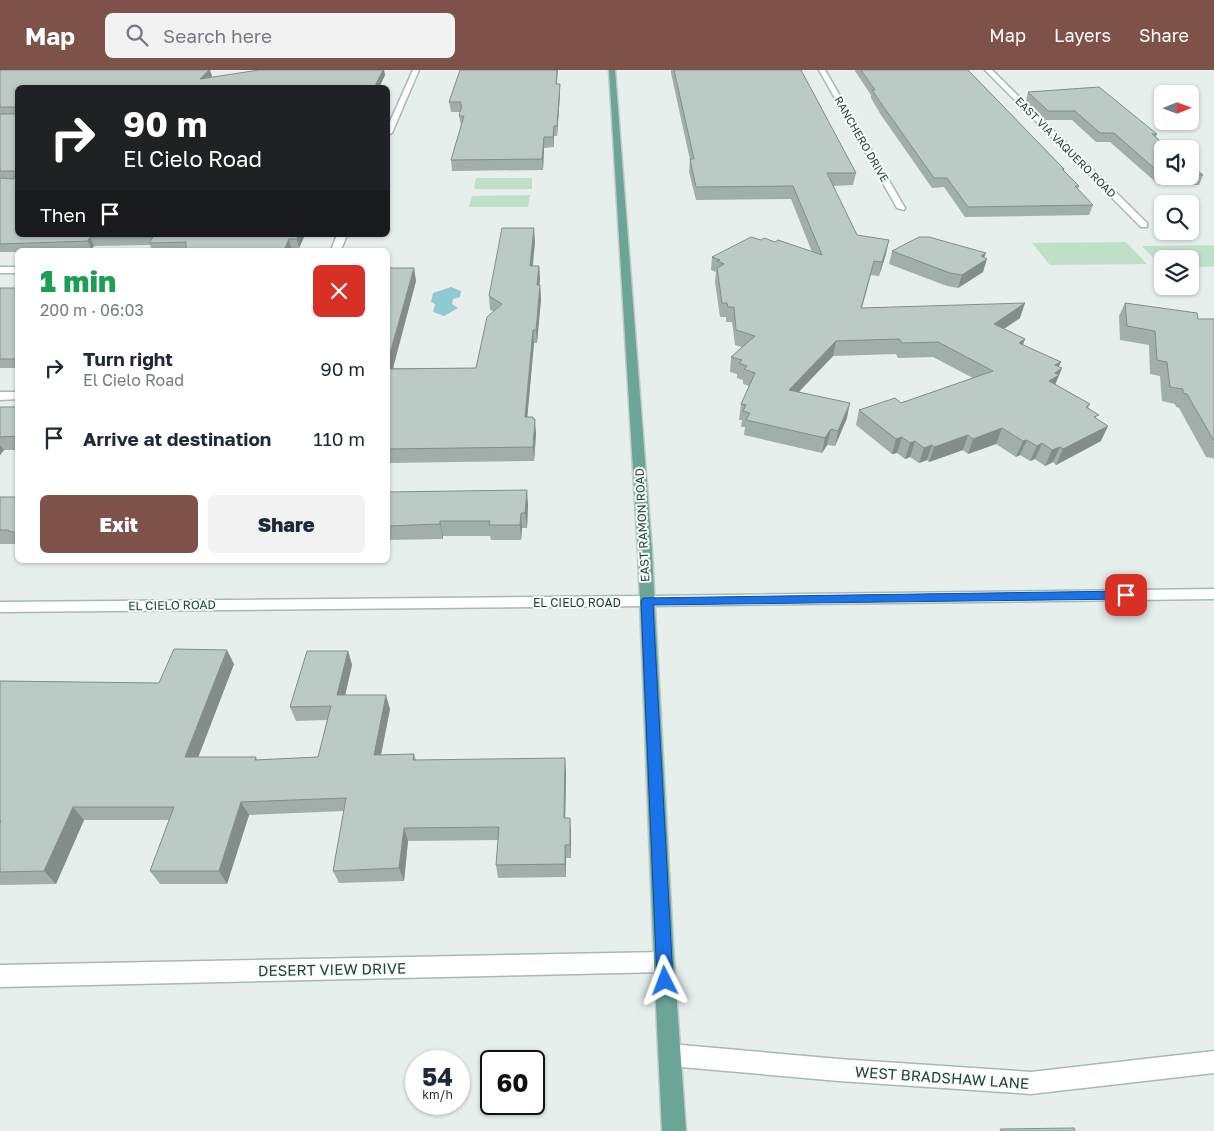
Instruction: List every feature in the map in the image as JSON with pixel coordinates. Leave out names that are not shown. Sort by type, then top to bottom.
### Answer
[{"type":"main road","name":"EAST RAMON ROAD","points":[[612,70],[647,601],[674,1131]]},
{"type":"street","points":[[391,116],[416,70]]},
{"type":"street","name":"RANCHERO DRIVE","points":[[822,70],[901,208]]},
{"type":"street","name":"EAST VIA VAQUERO ROAD","points":[[988,70],[1144,225]]},
{"type":"street","points":[[0,270],[15,270]]},
{"type":"street","points":[[0,396],[15,395]]},
{"type":"street","name":"EL CIELO ROAD","points":[[0,607],[1214,594]]},
{"type":"street","name":"DESERT VIEW DRIVE","points":[[0,976],[664,962]]},
{"type":"street","name":"WEST BRADSHAW LANE","points":[[670,1055],[839,1070],[1031,1083],[1214,1062]]},
{"type":"green space","points":[[476,178],[532,178],[532,189],[474,189]]},
{"type":"green space","points":[[530,195],[528,207],[469,207],[472,196]]},
{"type":"green space","points":[[1126,242],[1147,264],[1050,265],[1032,243]]},
{"type":"green space","points":[[1214,245],[1214,267],[1199,267],[1199,250],[1154,250],[1154,259],[1142,246]]},
{"type":"water","points":[[451,287],[461,291],[460,297],[453,299],[452,304],[458,308],[444,316],[433,312],[435,304],[431,302],[433,293]]},
{"type":"building","points":[[0,70],[209,70],[200,79],[259,70],[383,70],[376,85],[15,85],[15,107],[0,107]]},
{"type":"building","points":[[460,70],[557,70],[556,84],[560,84],[557,126],[554,126],[553,137],[544,137],[542,159],[451,160],[464,116],[459,116],[461,102],[449,102]]},
{"type":"building","points":[[674,70],[801,70],[856,173],[827,173],[857,235],[889,240],[882,262],[874,261],[861,308],[1025,303],[994,324],[1025,339],[1019,343],[1061,362],[1055,365],[1062,368],[1055,373],[1059,375],[1049,381],[1090,404],[1086,407],[1099,415],[1094,417],[1108,426],[1063,449],[1060,447],[1052,450],[1042,443],[1037,446],[1027,440],[1023,441],[1002,428],[973,439],[968,435],[934,447],[932,445],[924,448],[915,441],[910,443],[902,437],[896,439],[859,410],[895,398],[901,403],[993,371],[938,342],[902,343],[899,339],[836,341],[789,390],[850,403],[838,431],[831,429],[825,438],[746,420],[750,413],[743,411],[746,405],[741,404],[755,373],[744,369],[747,366],[739,363],[742,360],[731,357],[755,336],[736,330],[734,307],[728,307],[727,303],[722,303],[717,268],[724,264],[712,257],[751,237],[761,240],[764,238],[775,242],[778,240],[822,255],[793,186],[696,187],[690,159],[694,159]]},
{"type":"building","points":[[861,70],[968,70],[1064,169],[1062,169],[1079,186],[1075,186],[1093,205],[968,207],[947,178],[934,178],[872,90],[875,90]]},
{"type":"building","points":[[1099,87],[1157,134],[1152,134],[1159,140],[1154,140],[1154,168],[1114,133],[1100,133],[1075,111],[1048,111],[1028,92]]},
{"type":"building","points":[[0,114],[15,114],[15,172],[0,171]]},
{"type":"building","points":[[15,176],[15,237],[90,237],[88,241],[0,244],[0,178],[14,179]]},
{"type":"building","points":[[502,228],[534,228],[530,266],[539,266],[537,285],[540,285],[536,330],[533,330],[525,417],[533,417],[535,419],[533,447],[390,449],[390,369],[476,368],[487,317],[502,304],[489,296]]},
{"type":"building","points":[[153,237],[298,237],[297,239],[289,239],[285,248],[186,248],[186,242],[149,243]]},
{"type":"building","points":[[919,237],[929,237],[986,253],[981,256],[987,259],[962,275],[950,273],[892,251]]},
{"type":"building","points":[[390,268],[414,268],[390,356]]},
{"type":"building","points":[[0,288],[15,288],[15,359],[0,359]]},
{"type":"building","points":[[1125,303],[1197,313],[1198,319],[1214,319],[1214,441],[1187,394],[1183,393],[1183,389],[1170,387],[1167,362],[1157,360],[1155,331],[1127,326]]},
{"type":"building","points":[[0,407],[15,407],[15,436],[0,437]]},
{"type":"building","points":[[527,490],[525,513],[521,513],[520,525],[489,525],[490,521],[440,521],[440,524],[390,526],[390,492]]},
{"type":"building","points":[[0,497],[15,497],[15,532],[0,530]]},
{"type":"building","points":[[174,649],[227,650],[185,757],[256,757],[255,760],[318,757],[331,706],[290,707],[307,651],[348,651],[337,695],[386,695],[374,755],[414,754],[413,760],[565,758],[564,818],[570,818],[570,845],[565,845],[565,864],[496,865],[499,827],[404,828],[399,868],[333,871],[346,798],[241,802],[219,871],[150,871],[174,807],[73,807],[44,871],[0,872],[0,681],[159,683]]},
{"type":"building","points":[[1074,1128],[1075,1131],[1001,1131],[1000,1129]]},
{"type":"route","points":[[665,981],[647,601],[1126,595]]}]
